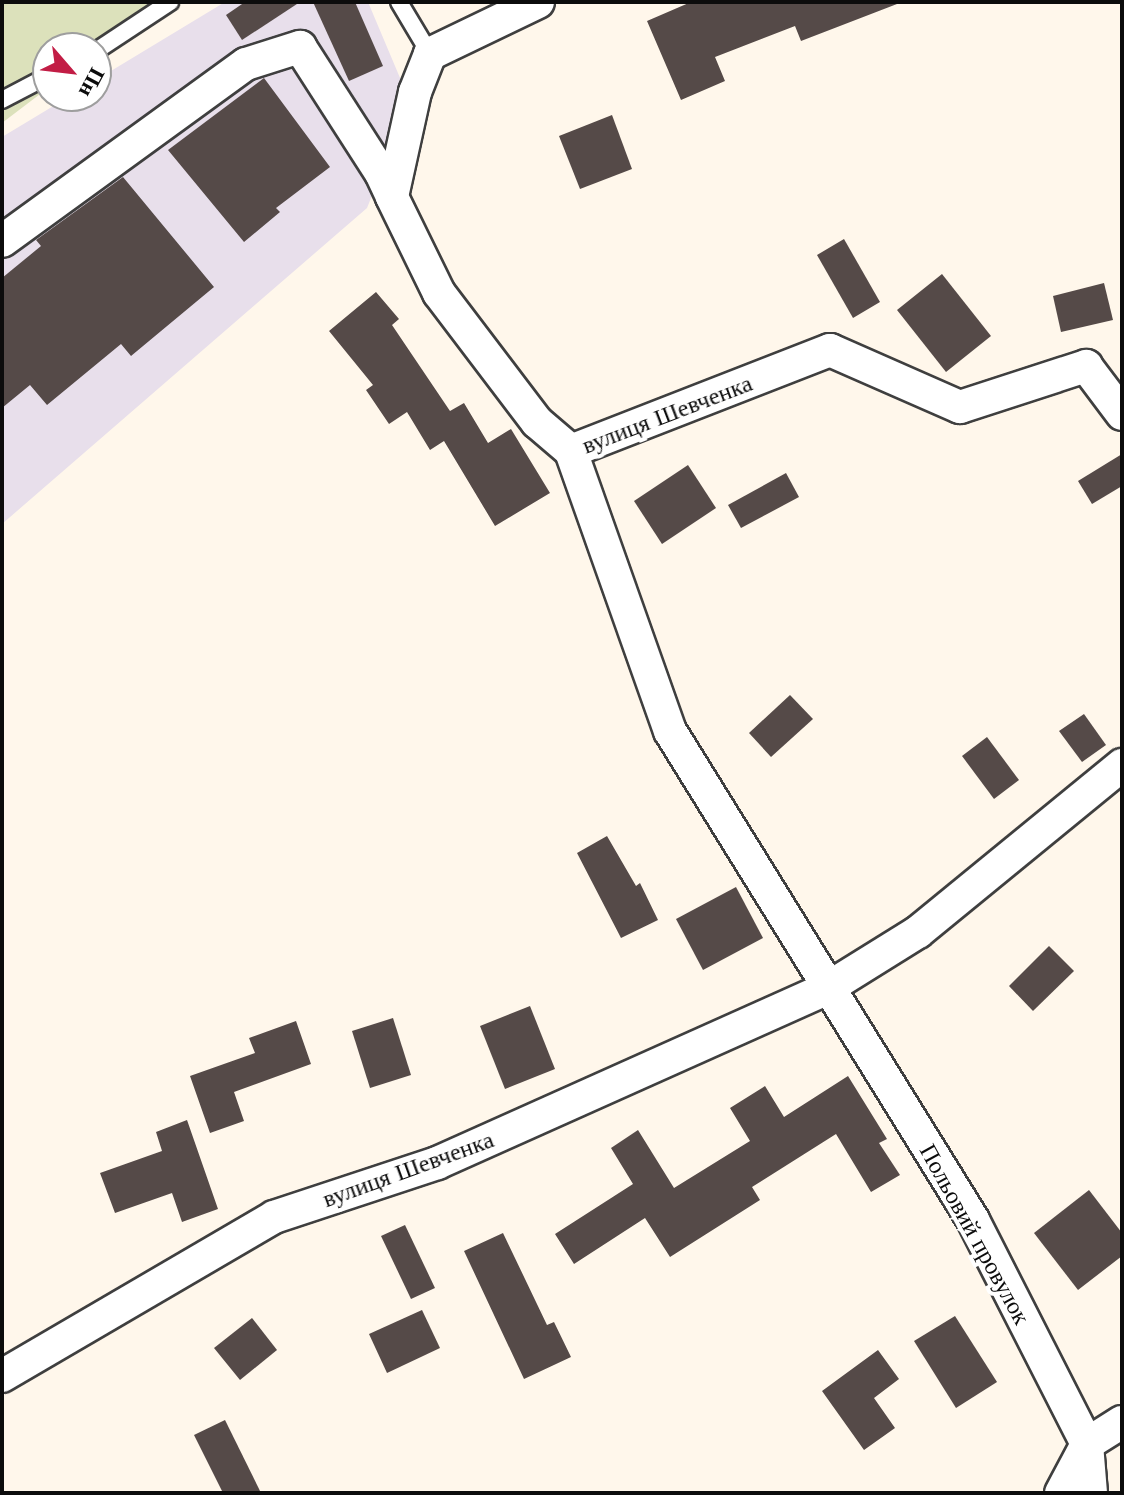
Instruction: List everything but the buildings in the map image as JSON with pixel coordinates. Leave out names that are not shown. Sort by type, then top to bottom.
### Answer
[{"type":"street","points":[[392,197],[415,92],[430,54],[538,2]]},
{"type":"street","points":[[2,241],[246,64],[300,47],[381,173],[439,293],[537,422],[571,451]]},
{"type":"street","name":"вулиця Шевченка","points":[[828,988],[670,731],[571,451],[830,350],[960,407],[1086,366],[1122,414]]},
{"type":"street","name":"вулиця Шевченка","points":[[2,1376],[274,1217],[437,1163],[828,988],[918,932],[1122,765]]},
{"type":"street","name":"Польовий провулок","points":[[828,988],[973,1220],[1087,1444],[1091,1493]]},
{"type":"street","points":[[1061,1493],[1087,1444],[1122,1422]]},
{"type":"lane","points":[[112,40],[170,2]]},
{"type":"lane","points":[[399,2],[430,54]]},
{"type":"lane","points":[[2,100],[32,84]]},
{"type":"shaded area","points":[[225,2],[368,2],[403,85],[381,173],[367,208],[2,524],[2,137],[43,112],[112,112],[112,70]]},
{"type":"green space","points":[[2,2],[159,2],[112,36],[112,32],[32,32],[32,100],[2,123]]}]
